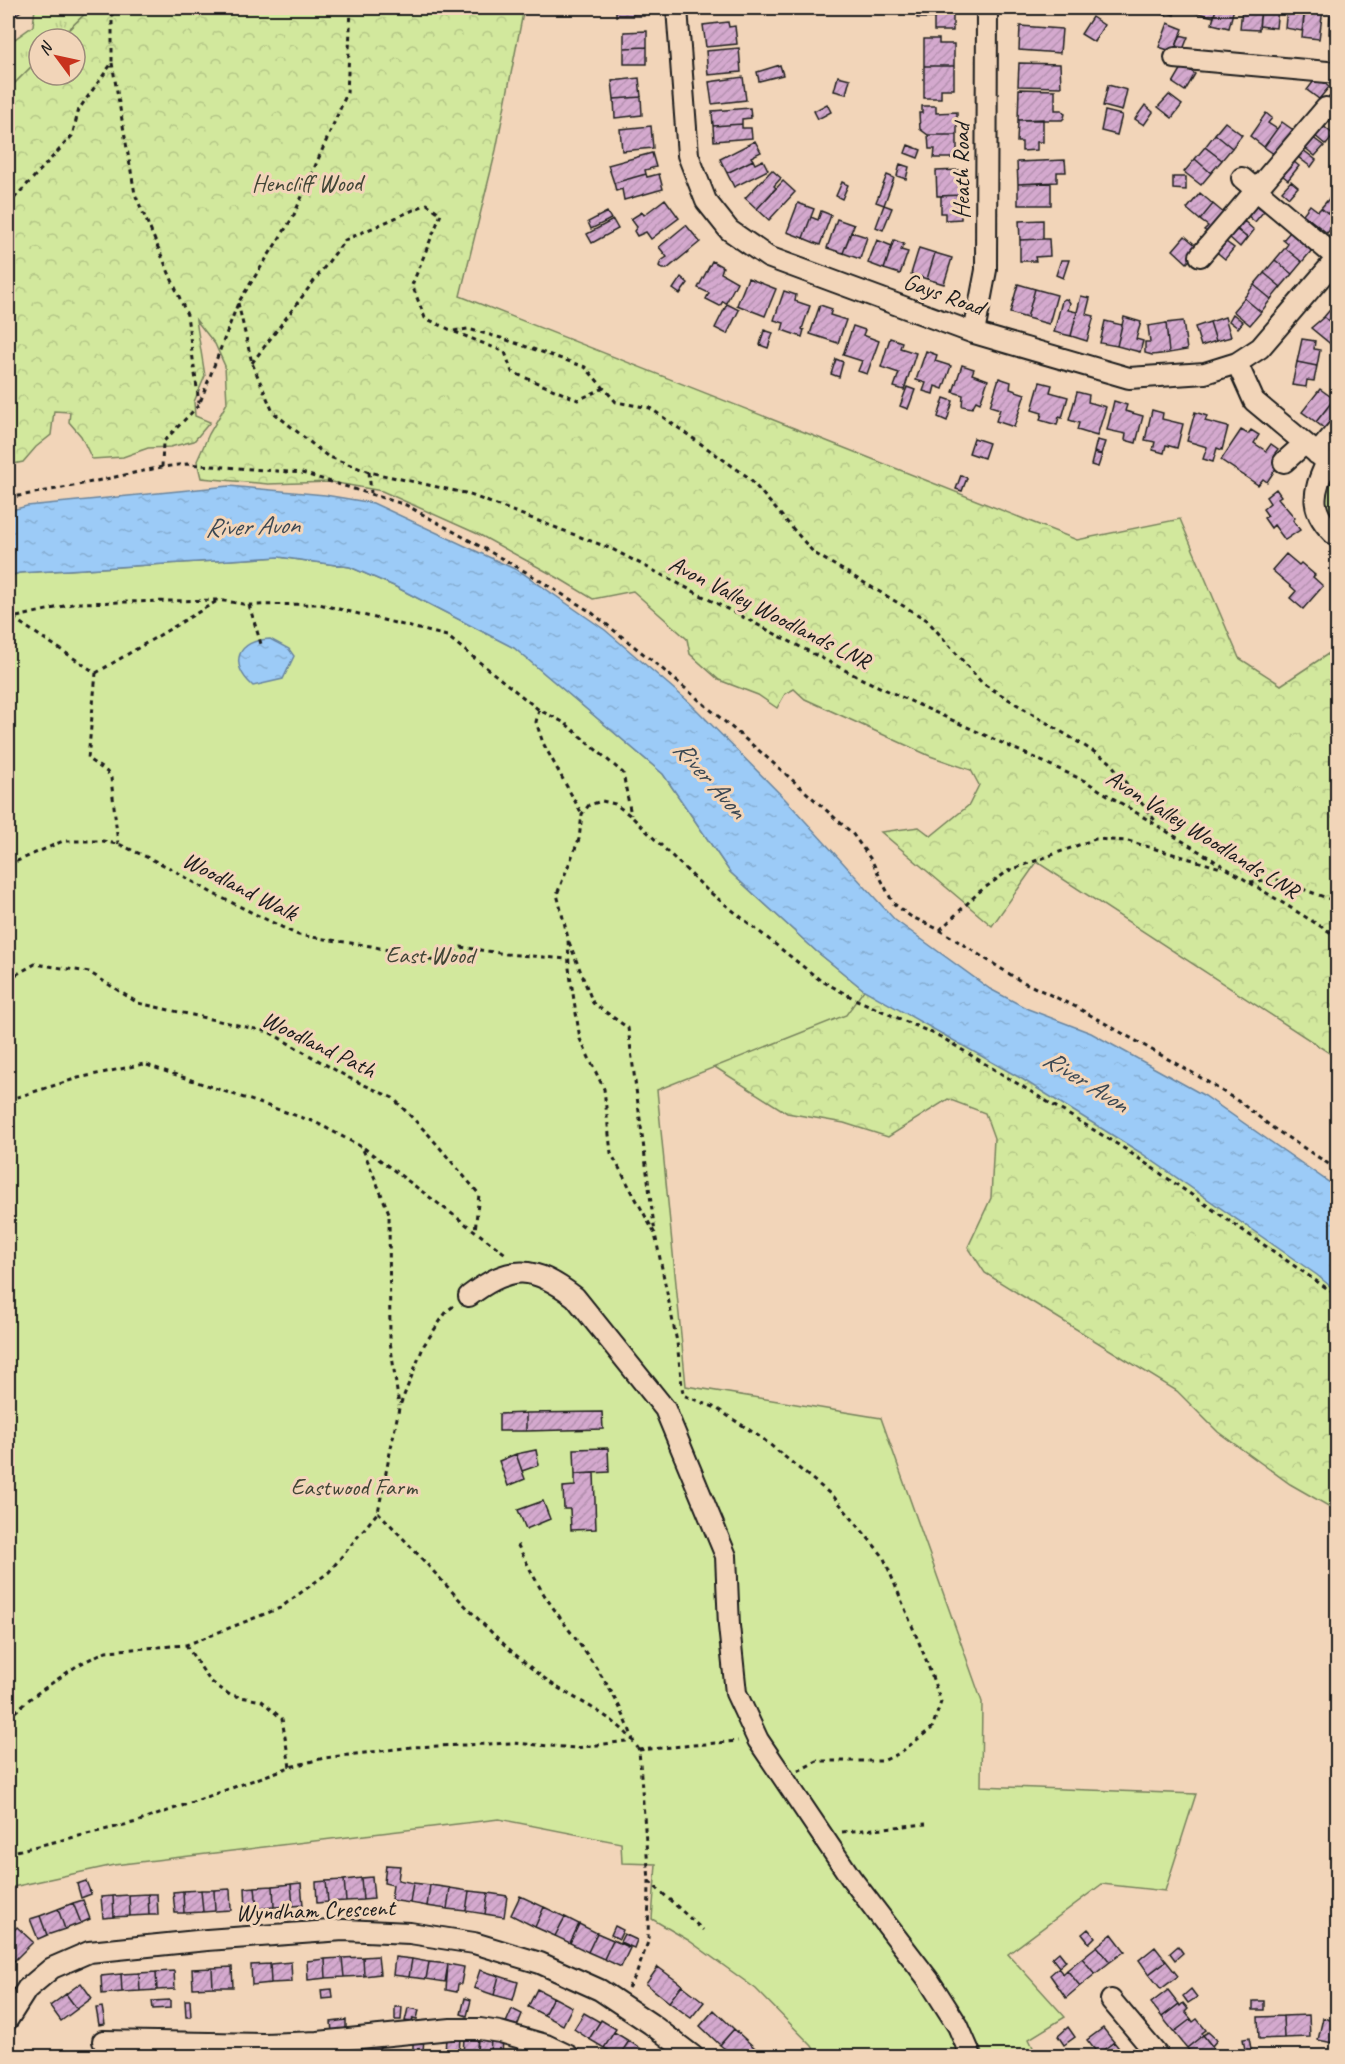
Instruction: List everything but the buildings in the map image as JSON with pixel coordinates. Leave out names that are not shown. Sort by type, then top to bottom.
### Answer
[{"type":"street","name":"Gays Road","points":[[677,8],[688,155],[705,201],[729,230],[768,257],[974,333],[1129,378],[1205,373],[1237,363],[1260,348],[1337,257]]},
{"type":"street","name":"Heath Road","points":[[974,333],[986,270],[987,8]]},
{"type":"street","points":[[1175,58],[1338,73]]},
{"type":"street","points":[[1200,256],[1249,184],[1326,108]]},
{"type":"street","points":[[1249,184],[1337,257]]},
{"type":"street","points":[[1237,363],[1254,401],[1321,458]]},
{"type":"street","points":[[1338,429],[1321,458],[1316,484],[1316,508],[1325,526],[1338,537]]},
{"type":"street","points":[[1284,462],[1321,458]]},
{"type":"street","points":[[469,1296],[488,1282],[508,1272],[533,1274],[556,1283],[574,1297],[664,1409],[726,1556],[736,1693],[758,1740],[851,1878],[928,1979],[958,2026],[971,2056]]},
{"type":"street","name":"Wyndham Crescent","points":[[8,2019],[27,1989],[51,1968],[89,1952],[343,1930],[410,1933],[474,1942],[540,1963],[600,1990],[693,2056]]},
{"type":"street","points":[[1111,2000],[1158,2056]]},
{"type":"street","points":[[103,2041],[264,2044],[318,2042],[451,2029],[480,2029],[546,2045],[569,2056]]},
{"type":"path","points":[[112,8],[112,63],[135,194],[187,315],[199,405]]},
{"type":"path","points":[[183,8],[199,8]]},
{"type":"path","points":[[162,467],[163,442],[199,405],[238,303],[292,216],[347,93],[351,8]]},
{"type":"path","points":[[8,205],[72,136],[79,109],[112,63]]},
{"type":"path","points":[[252,363],[345,240],[427,204],[441,214],[412,285],[425,318],[505,352],[512,372],[578,400],[604,388]]},
{"type":"path","name":"Avon Valley Woodlands LNR","points":[[238,303],[252,363],[273,412],[327,456],[369,472],[465,493],[612,549],[860,678],[1086,781],[1226,870],[1338,937]]},
{"type":"path","points":[[453,331],[468,329],[585,367],[616,402],[650,408],[748,477],[814,553],[927,620],[982,683],[1108,761],[1160,827]]},
{"type":"path","points":[[8,498],[187,464],[302,472],[406,505],[526,572],[591,612],[660,667],[852,833],[872,861],[893,903],[910,916],[940,930],[1019,980],[1077,1007],[1198,1076],[1338,1170]]},
{"type":"path","points":[[369,472],[371,493]]},
{"type":"path","points":[[96,673],[218,600]]},
{"type":"path","points":[[8,619],[77,603],[218,600],[249,605],[319,604],[447,636],[540,710],[565,723],[623,773],[631,816]]},
{"type":"path","points":[[249,605],[261,645]]},
{"type":"path","points":[[13,618],[96,673]]},
{"type":"path","points":[[96,673],[87,759],[107,772],[111,778],[118,844]]},
{"type":"path","points":[[540,710],[536,722],[543,743],[582,814]]},
{"type":"path","points":[[783,1778],[817,1761],[883,1761],[900,1753],[932,1728],[941,1702],[883,1556],[834,1497],[763,1439],[716,1408],[683,1395],[677,1342],[655,1234],[628,1028],[593,1003],[568,938],[556,894],[579,839],[582,814],[589,805],[602,801],[615,804],[631,816],[707,890],[820,980],[857,1000],[941,1037],[1115,1143],[1338,1296]]},
{"type":"path","points":[[940,930],[979,892],[1008,870],[1095,839],[1128,841],[1226,870]]},
{"type":"path","name":"Woodland Walk","points":[[8,865],[63,841],[103,841],[118,844],[170,868],[212,893],[298,935],[371,946],[435,962],[461,947],[506,954],[569,959]]},
{"type":"path","points":[[1248,883],[1275,879],[1338,902]]},
{"type":"path","points":[[568,938],[580,1039],[604,1089],[611,1153],[655,1234]]},
{"type":"path","name":"Woodland Path","points":[[8,979],[35,964],[89,972],[138,1003],[269,1032],[349,1078],[393,1098],[429,1135],[479,1194],[475,1231]]},
{"type":"path","points":[[8,1100],[78,1078],[144,1064],[315,1122],[362,1147],[533,1274]]},
{"type":"path","points":[[362,1147],[389,1213],[390,1341],[399,1408]]},
{"type":"path","points":[[8,1718],[32,1697],[78,1665],[106,1651],[186,1645],[280,1608],[329,1572],[378,1512],[399,1408],[424,1345],[447,1311],[469,1296]]},
{"type":"path","points":[[378,1512],[493,1634],[544,1678],[620,1727],[639,1750],[649,1881],[648,1942],[636,1975],[619,2003]]},
{"type":"path","points":[[516,1542],[545,1595],[627,1719],[633,1740]]},
{"type":"path","points":[[186,1645],[210,1681],[230,1695],[262,1701],[282,1719],[290,1767]]},
{"type":"path","points":[[8,1852],[137,1822],[290,1767],[324,1758],[412,1747],[513,1743],[576,1748],[633,1740]]},
{"type":"path","points":[[639,1750],[758,1740]]},
{"type":"path","points":[[823,1836],[850,1831],[926,1824]]},
{"type":"path","points":[[649,1881],[703,1930]]},
{"type":"green space","points":[[35,8],[91,8],[71,27],[33,26]]},
{"type":"green space","name":"Hencliff Wood","points":[[91,8],[524,8],[496,150],[460,296],[1077,540],[1180,519],[1239,658],[1281,685],[1337,648],[1337,1058],[1037,862],[992,926],[881,832],[919,827],[931,836],[969,805],[979,785],[971,770],[930,756],[805,699],[794,689],[785,694],[777,708],[758,695],[719,680],[690,654],[687,639],[633,591],[593,599],[480,535],[382,491],[331,482],[268,484],[201,478],[197,461],[227,403],[225,366],[215,344],[196,320],[205,376],[194,402],[195,416],[210,422],[194,441],[170,447],[148,448],[123,457],[92,459],[81,436],[69,422],[70,412],[54,411],[51,435],[23,462],[8,465],[8,90],[27,71],[27,87],[87,87],[87,27],[71,27]]},
{"type":"green space","points":[[27,30],[27,71],[8,90],[8,44]]},
{"type":"green space","points":[[1328,479],[1337,488],[1337,531],[1322,507]]},
{"type":"green space","name":"Eastwood Farm","points":[[279,557],[350,567],[394,586],[515,648],[663,774],[730,872],[816,951],[864,990],[846,1015],[657,1090],[686,1386],[881,1418],[982,1702],[981,1786],[1196,1794],[1165,1891],[1102,1884],[1008,1954],[1065,2017],[1029,2039],[1037,2056],[818,2056],[812,2046],[756,1989],[688,1940],[652,1919],[656,1864],[622,1863],[621,1843],[499,1819],[114,1865],[8,1888],[8,577],[19,573]]},
{"type":"green space","points":[[807,957],[894,995],[1337,1276],[1337,1511],[1290,1484],[1218,1432],[1177,1391],[985,1273],[968,1247],[991,1198],[994,1138],[985,1113],[948,1099],[888,1137],[844,1123],[787,1113],[707,1062]]},
{"type":"water","name":"River Avon","points":[[229,486],[325,495],[373,503],[521,572],[605,630],[689,702],[785,799],[895,920],[990,989],[1028,1009],[1091,1033],[1205,1096],[1337,1188],[1337,1292],[1317,1275],[1141,1153],[1022,1079],[864,990],[816,951],[730,872],[663,774],[514,648],[394,586],[350,567],[279,557],[19,573],[8,577],[8,511],[27,506]]},
{"type":"water","points":[[270,639],[289,649],[294,656],[283,679],[253,686],[240,670],[240,655],[250,644]]},
{"type":"park label","name":"East Wood","points":[[430,955]]}]
